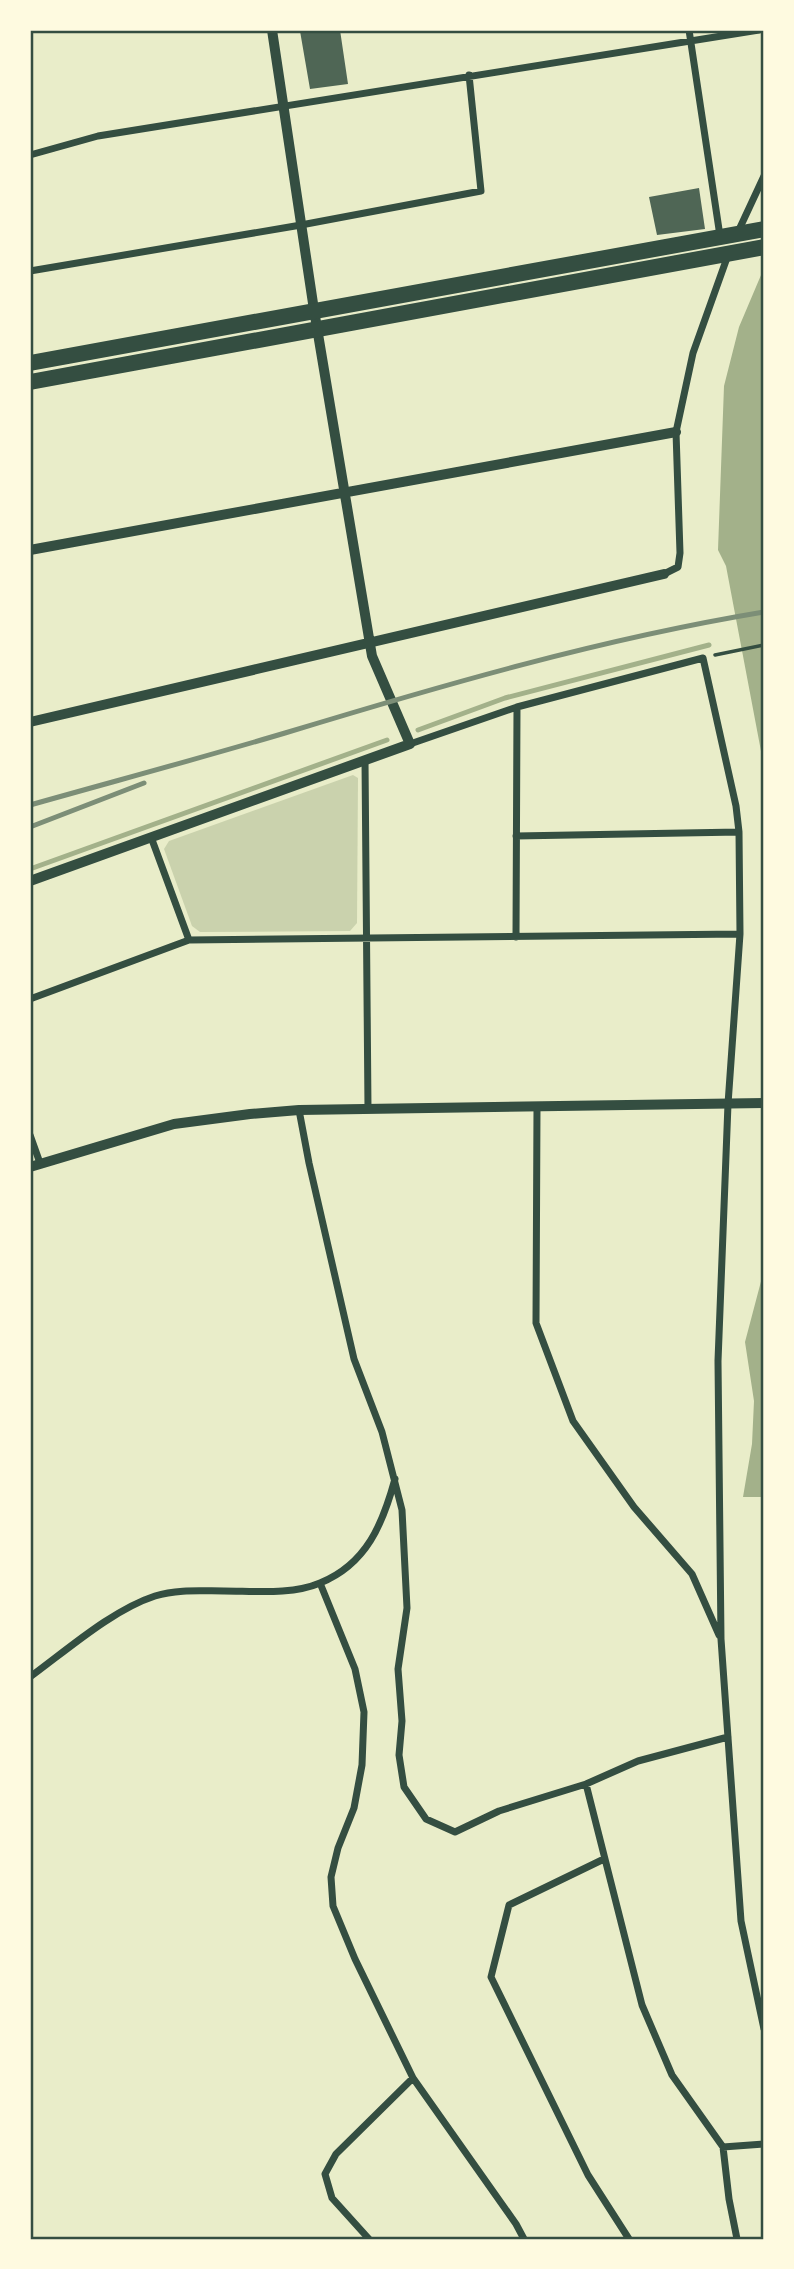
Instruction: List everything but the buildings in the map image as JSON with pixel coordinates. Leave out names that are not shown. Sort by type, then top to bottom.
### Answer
[{"type":"highway","points":[[30,363],[760,230]]},
{"type":"highway","points":[[30,382],[758,248]]},
{"type":"street","points":[[272,30],[314,310],[369,643],[372,656],[410,744]]},
{"type":"street","points":[[689,30],[720,237]]},
{"type":"street","points":[[30,155],[98,136],[759,30]]},
{"type":"street","points":[[30,271],[481,191],[468,75]]},
{"type":"street","points":[[30,722],[664,574],[678,567],[680,552],[676,432],[693,353],[737,233],[764,176]]},
{"type":"street","points":[[30,551],[676,432]]},
{"type":"street","points":[[30,881],[517,707],[702,658],[726,760],[739,832],[740,934],[728,1104],[718,1361],[721,1639],[741,1921],[764,2029]]},
{"type":"street","points":[[516,937],[517,707]]},
{"type":"street","points":[[366,760],[368,1109]]},
{"type":"street","points":[[516,836],[739,832]]},
{"type":"street","points":[[151,837],[189,940]]},
{"type":"street","points":[[30,999],[189,940],[740,934]]},
{"type":"street","points":[[30,1135],[35,1165],[174,1124],[299,1110],[764,1104]]},
{"type":"street","points":[[537,1107],[536,1323],[573,1421],[634,1507],[692,1574],[721,1639]]},
{"type":"street","points":[[299,1110],[354,1359],[382,1432],[402,1510],[407,1608],[398,1670],[402,1721],[400,1755],[404,1787],[426,1819],[455,1832],[499,1811],[586,1784],[638,1761],[728,1737]]},
{"type":"street","points":[[30,1677],[125,1608],[157,1595],[182,1591],[297,1589],[320,1583],[344,1569],[366,1549],[380,1528],[395,1478]]},
{"type":"street","points":[[320,1583],[355,1669],[364,1712],[362,1765],[354,1808],[338,1848],[331,1877],[333,1906],[355,1959],[413,2078],[524,2239]]},
{"type":"street","points":[[586,1784],[642,2005],[671,2075],[723,2147],[737,2239]]},
{"type":"street","points":[[604,1859],[509,1905],[491,1977],[588,2175],[629,2239]]},
{"type":"street","points":[[369,2239],[332,2198],[325,2174],[336,2154],[413,2078]]},
{"type":"street","points":[[723,2147],[764,2144]]},
{"type":"path","points":[[725,653],[764,645]]},
{"type":"shaded area","points":[[764,268],[764,767],[726,566],[718,550],[724,386],[739,327]]},
{"type":"shaded area","points":[[353,775],[358,778],[357,923],[350,931],[200,932],[192,926],[164,849],[169,841]]},
{"type":"shaded area","points":[[764,1270],[764,1497],[743,1497],[752,1444],[754,1401],[745,1342]]},
{"type":"waterway","points":[[418,730],[505,698],[709,645]]},
{"type":"waterway","points":[[30,869],[387,740]]},
{"type":"railway","points":[[30,805],[582,649],[764,612]]},
{"type":"railway","points":[[30,827],[144,783]]}]
